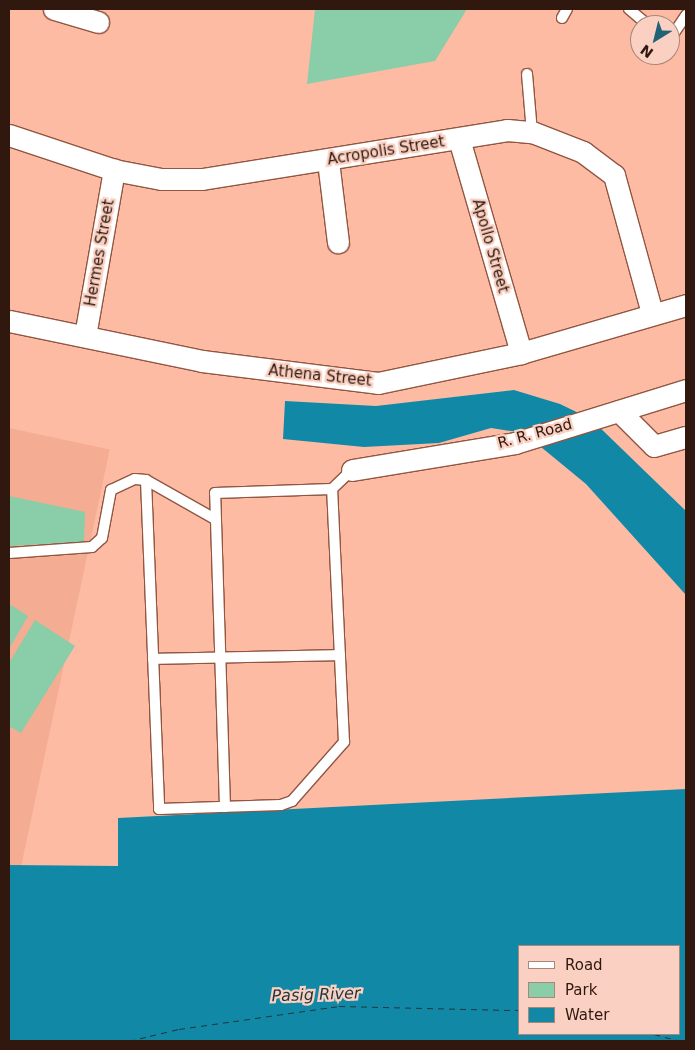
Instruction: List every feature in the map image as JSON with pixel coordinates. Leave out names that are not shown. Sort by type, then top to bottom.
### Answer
[{"type":"street","points":[[54,9],[98,22]]},
{"type":"street","name":"Acropolis Street","points":[[9,135],[114,170],[161,180],[202,179],[328,161],[507,130],[532,132],[583,152],[614,176],[652,314]]},
{"type":"street","name":"Apollo Street","points":[[459,139],[521,353]]},
{"type":"street","points":[[328,161],[338,242]]},
{"type":"street","name":"Hermes Street","points":[[85,336],[114,170]]},
{"type":"street","name":"Athena Street","points":[[9,321],[202,361],[378,383],[521,353],[686,305]]},
{"type":"street","name":"R. R. Road","points":[[352,470],[515,443],[686,390]]},
{"type":"street","points":[[619,411],[654,446],[686,437]]},
{"type":"lane","points":[[527,74],[532,132]]},
{"type":"lane","points":[[225,806],[215,493],[267,495],[332,488],[352,470]]},
{"type":"lane","points":[[146,480],[159,809],[292,801],[344,742],[332,488]]},
{"type":"lane","points":[[9,554],[92,547],[102,538],[111,490],[122,481],[146,480],[215,519]]},
{"type":"lane","points":[[153,659],[340,655]]},
{"type":"shaded area","points":[[9,428],[110,449],[19,877],[9,875]]},
{"type":"green space","points":[[315,9],[467,9],[435,61],[307,84]]},
{"type":"green space","points":[[9,496],[85,512],[84,542],[9,546]]},
{"type":"green space","points":[[9,604],[28,616],[9,649]]},
{"type":"green space","points":[[35,620],[75,646],[21,733],[9,726],[9,663]]},
{"type":"water","points":[[514,390],[560,404],[591,419],[686,511],[686,595],[586,484],[524,433],[491,428],[439,443],[364,447],[283,439],[285,401],[376,406]]},
{"type":"water","name":"Pasig River","points":[[686,789],[686,1041],[9,1041],[9,865],[118,866],[118,818]]},
{"type":"ferry route","points":[[129,1041],[179,1029],[339,1006],[518,1010]]},
{"type":"ferry route","points":[[658,1035],[680,1041]]}]
